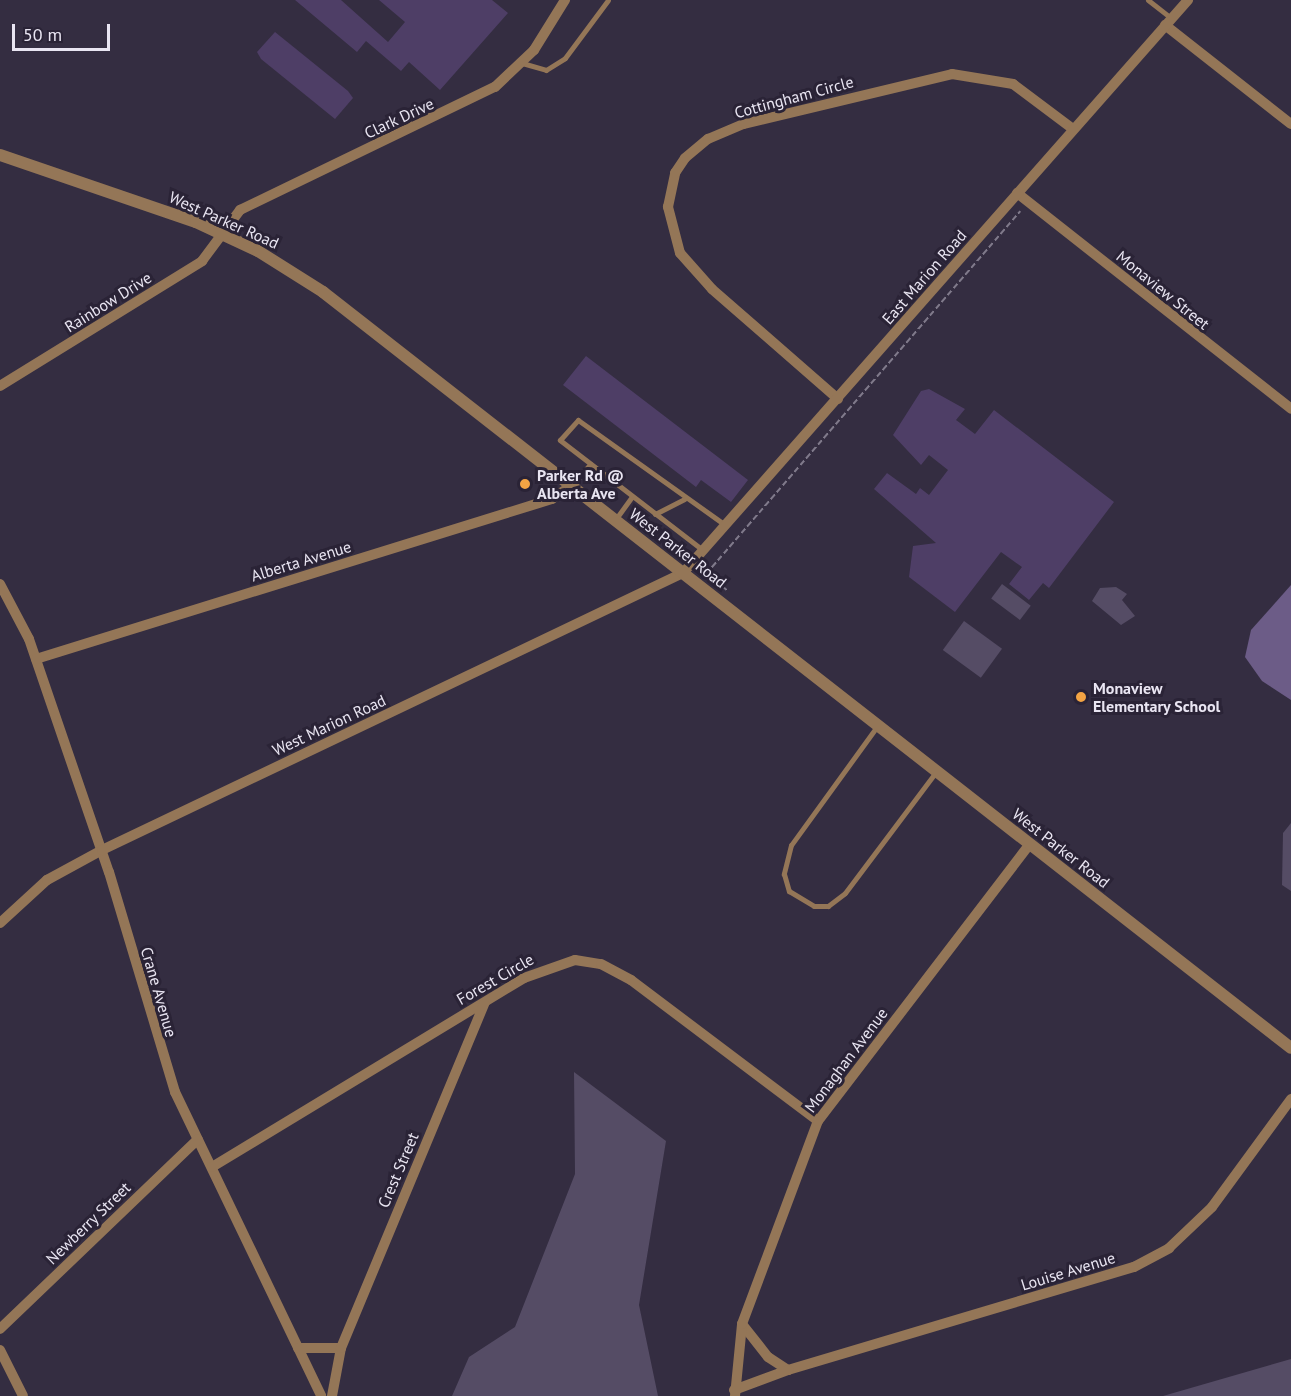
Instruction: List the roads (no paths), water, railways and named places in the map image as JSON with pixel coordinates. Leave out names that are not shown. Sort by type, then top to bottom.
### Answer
[{"type":"street","name":"Clark Drive","points":[[222,234],[240,210],[467,104],[522,63],[565,0]]},
{"type":"street","name":"East Marion Road","points":[[683,573],[705,552],[1188,0]]},
{"type":"street","points":[[1168,21],[1291,124]]},
{"type":"street","name":"Cottingham Circle","points":[[838,399],[712,289],[680,253],[668,207],[675,173],[685,158],[708,139],[744,124],[952,75],[1013,84],[1073,129]]},
{"type":"street","name":"West Parker Road","points":[[0,155],[222,234],[323,292],[1291,1048]]},
{"type":"street","name":"Monaview Street","points":[[1017,193],[1291,409]]},
{"type":"street","name":"Rainbow Drive","points":[[0,386],[202,261],[222,234]]},
{"type":"street","name":"Alberta Avenue","points":[[36,659],[552,499],[572,485]]},
{"type":"street","name":"West Marion Road","points":[[0,923],[47,880],[102,850],[683,573]]},
{"type":"street","name":"Crane Avenue","points":[[0,584],[21,616],[102,850],[159,1047],[198,1139],[321,1396]]},
{"type":"street","name":"Monaghan Avenue","points":[[734,1393],[742,1324],[818,1121],[1030,844]]},
{"type":"street","name":"Forest Circle","points":[[212,1167],[556,963],[601,964],[631,980],[818,1121]]},
{"type":"street","name":"Crest Street","points":[[332,1396],[341,1348],[484,1004]]},
{"type":"street","name":"Louise Avenue","points":[[734,1393],[788,1370],[1155,1257],[1212,1207],[1291,1099]]},
{"type":"street","name":"Newberry Street","points":[[0,1329],[198,1139]]},
{"type":"street","points":[[742,1324],[768,1357],[788,1370]]},
{"type":"street","points":[[298,1348],[341,1348]]},
{"type":"street","points":[[0,1350],[23,1396]]},
{"type":"lane","points":[[522,63],[546,70],[565,58],[608,0]]},
{"type":"lane","points":[[1148,0],[1168,21]]},
{"type":"lane","points":[[705,552],[560,440],[578,420],[684,500],[727,527]]},
{"type":"lane","points":[[572,485],[590,464]]},
{"type":"lane","points":[[615,520],[632,497]]},
{"type":"lane","points":[[655,514],[684,500]]},
{"type":"lane","points":[[878,725],[791,845],[784,874],[789,891],[814,906],[828,906],[845,893],[937,771]]},
{"type":"place","name":"Parker Rd @ Alberta Ave","points":[[525,484]]},
{"type":"place","name":"Monaview Elementary School","points":[[1081,697]]}]
